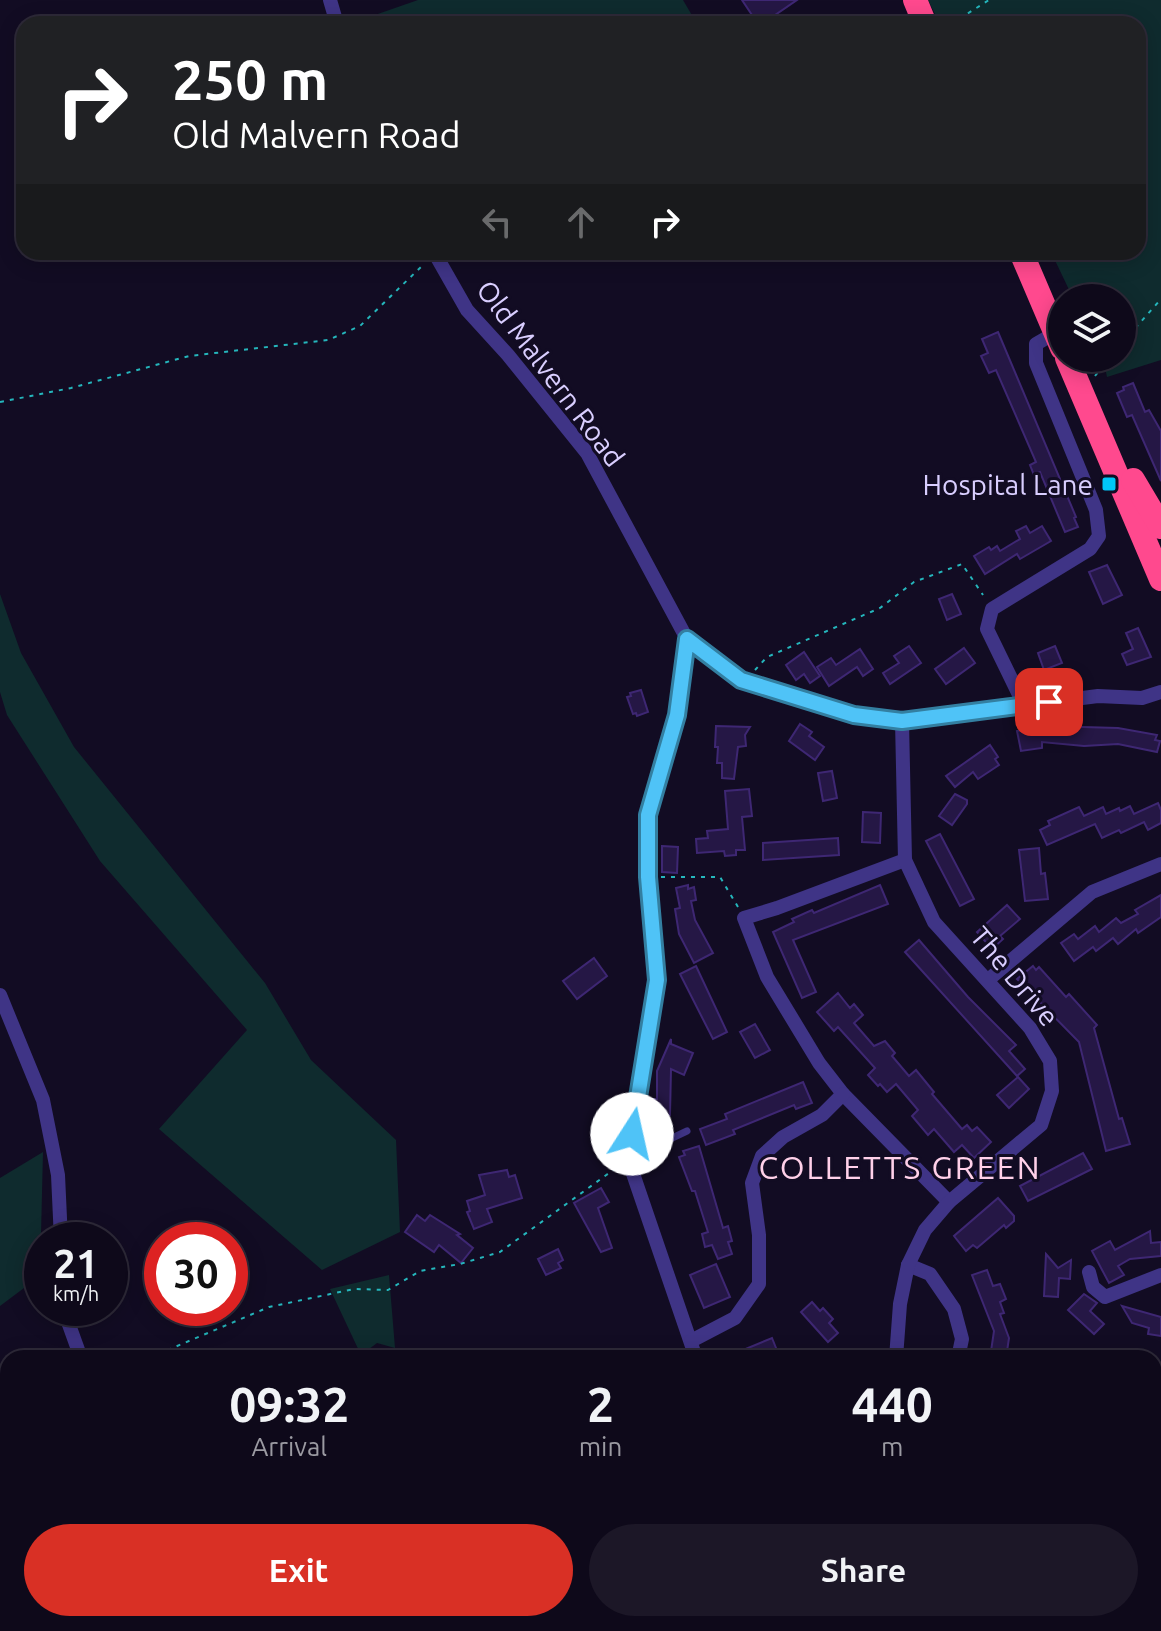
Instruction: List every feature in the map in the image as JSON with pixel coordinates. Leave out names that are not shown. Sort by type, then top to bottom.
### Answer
[{"type":"highway","points":[[1024,260],[1048,317]]},
{"type":"highway","points":[[1073,372],[1161,579]]},
{"type":"highway","points":[[1087,402],[1161,527]]},
{"type":"street","name":"Old Malvern Road","points":[[438,260],[467,310],[508,355],[587,453],[687,639],[741,680],[854,715],[902,721],[1098,696],[1142,698],[1161,692]]},
{"type":"street","points":[[1024,705],[987,629],[992,609],[1090,549],[1099,536],[1096,510],[1036,363],[1036,344],[1048,342]]},
{"type":"street","points":[[687,639],[677,715],[648,815],[648,877],[657,980],[628,1159],[694,1350]]},
{"type":"street","name":"The Drive","points":[[897,1350],[900,1304],[908,1265],[925,1230],[949,1202],[1041,1125],[1052,1091],[1050,1061],[1030,1028],[934,922],[905,860],[902,721]]},
{"type":"street","points":[[905,860],[744,918],[767,977],[819,1063],[843,1094],[949,1202]]},
{"type":"street","points":[[988,980],[1092,892],[1161,864]]},
{"type":"street","points":[[0,995],[43,1100],[58,1175],[60,1222]]},
{"type":"street","points":[[691,1341],[735,1318],[759,1284],[759,1235],[752,1183],[762,1156],[783,1137],[822,1115],[843,1094]]},
{"type":"street","points":[[908,1265],[930,1274],[954,1309],[962,1339],[960,1350]]},
{"type":"street","points":[[1089,1272],[1093,1287],[1105,1297],[1161,1275]]},
{"type":"street","points":[[69,1326],[78,1350]]},
{"type":"lane","points":[[628,1159],[687,1131]]},
{"type":"path","points":[[964,16],[989,0]]},
{"type":"path","points":[[0,402],[71,388],[189,356],[328,340],[360,326],[427,260]]},
{"type":"path","points":[[1136,327],[1161,299]]},
{"type":"path","points":[[741,680],[767,657],[880,608],[914,582],[962,564],[992,609]]},
{"type":"path","points":[[648,877],[720,877],[744,918]]},
{"type":"path","points":[[168,1350],[269,1307],[354,1289],[388,1290],[420,1271],[460,1264],[500,1252],[628,1159]]},
{"type":"green space","points":[[418,0],[683,0],[692,16],[372,16]]},
{"type":"green space","points":[[928,0],[1161,0],[1161,360],[1136,368],[1136,284],[1066,284],[1055,260],[1146,260],[1146,16],[936,16]]},
{"type":"green space","points":[[1106,372],[1123,372],[1107,377]]},
{"type":"green space","points":[[0,594],[21,653],[74,747],[265,983],[311,1060],[396,1140],[400,1232],[322,1270],[159,1129],[247,1030],[100,861],[7,715],[0,692]]},
{"type":"green space","points":[[43,1152],[41,1222],[24,1222],[24,1288],[0,1306],[0,1178]]},
{"type":"green space","points":[[389,1275],[395,1348],[377,1343],[368,1350],[359,1350],[330,1289]]},
{"type":"building","points":[[742,0],[797,0],[774,16],[753,16]]},
{"type":"building","points":[[998,332],[1076,517],[1078,527],[1065,532],[1040,472],[1034,475],[1030,465],[1036,462],[996,370],[989,373],[981,356],[988,353],[982,339]]},
{"type":"building","points":[[1133,383],[1145,412],[1149,410],[1161,431],[1161,481],[1132,415],[1127,417],[1117,393]]},
{"type":"building","points":[[1026,526],[1030,533],[1042,526],[1051,541],[1020,559],[1017,554],[985,574],[974,556],[989,547],[991,550],[997,546],[1000,551],[1020,539],[1016,531]]},
{"type":"building","points":[[1107,565],[1122,595],[1103,604],[1089,572]]},
{"type":"building","points":[[952,594],[961,614],[947,620],[939,599]]},
{"type":"building","points":[[1138,628],[1151,657],[1127,665],[1122,654],[1133,649],[1126,633]]},
{"type":"building","points":[[909,646],[921,663],[890,684],[883,673],[899,663],[894,656]]},
{"type":"building","points":[[1055,646],[1062,663],[1044,670],[1038,653]]},
{"type":"building","points":[[964,648],[975,663],[946,684],[935,669]]},
{"type":"building","points":[[860,649],[873,669],[863,676],[857,667],[829,686],[817,667],[831,658],[836,665]]},
{"type":"building","points":[[804,652],[820,676],[810,683],[804,674],[796,680],[786,665]]},
{"type":"building","points":[[641,690],[648,712],[637,716],[633,714],[627,697]]},
{"type":"building","points":[[800,724],[812,732],[809,736],[824,747],[815,760],[789,741]]},
{"type":"building","points":[[716,726],[750,727],[745,735],[746,746],[738,747],[734,779],[722,778],[722,763],[717,763],[718,747],[715,747]]},
{"type":"building","points":[[1047,726],[1118,728],[1157,735],[1155,740],[1160,741],[1157,752],[1118,744],[1084,746],[1042,742],[1042,748],[1021,751],[1017,731]]},
{"type":"building","points":[[990,745],[999,765],[978,779],[973,772],[955,787],[946,776]]},
{"type":"building","points":[[832,771],[837,798],[823,801],[818,773]]},
{"type":"building","points":[[749,789],[752,816],[742,817],[745,850],[736,850],[736,855],[725,856],[724,851],[697,853],[696,839],[708,838],[707,831],[728,829],[725,791]]},
{"type":"building","points":[[955,794],[967,800],[967,804],[952,825],[939,816]]},
{"type":"building","points":[[1158,803],[1161,823],[1148,830],[1144,822],[1102,838],[1095,824],[1047,845],[1040,830],[1050,825],[1048,821],[1079,807],[1084,816],[1103,807],[1106,814],[1130,806],[1134,814]]},
{"type":"building","points":[[863,812],[881,813],[880,843],[862,842]]},
{"type":"building","points":[[940,834],[974,899],[960,906],[926,841]]},
{"type":"building","points":[[838,838],[839,855],[763,860],[763,843]]},
{"type":"building","points":[[662,846],[678,847],[677,873],[662,872]]},
{"type":"building","points":[[1039,848],[1041,874],[1045,873],[1048,899],[1025,901],[1019,850]]},
{"type":"building","points":[[688,885],[688,889],[694,887],[696,900],[691,901],[695,920],[713,953],[694,963],[679,934],[675,909],[680,908],[676,888]]},
{"type":"building","points":[[880,885],[888,904],[793,940],[816,992],[802,998],[773,932],[812,910],[814,913]]},
{"type":"building","points":[[1161,895],[1161,917],[1138,933],[1136,929],[1118,944],[1113,938],[1096,951],[1093,947],[1074,961],[1061,943],[1074,934],[1078,939],[1095,926],[1099,932],[1116,918],[1121,923],[1138,914],[1135,910]]},
{"type":"building","points":[[1007,905],[1020,919],[1000,936],[1003,939],[992,949],[977,932]]},
{"type":"building","points":[[919,940],[968,997],[1016,1045],[1009,1051],[1025,1069],[1017,1076],[905,952]]},
{"type":"building","points":[[594,958],[607,976],[577,999],[563,981]]},
{"type":"building","points":[[696,966],[727,1032],[713,1039],[680,974]]},
{"type":"building","points":[[1033,966],[1036,970],[1039,967],[1066,997],[1069,994],[1097,1025],[1094,1028],[1119,1119],[1122,1118],[1130,1144],[1106,1151],[1079,1042],[1017,979]]},
{"type":"building","points":[[838,993],[850,1008],[854,1004],[863,1015],[854,1023],[874,1046],[885,1041],[895,1053],[892,1056],[909,1076],[916,1070],[962,1129],[967,1125],[972,1131],[977,1127],[991,1142],[974,1158],[962,1145],[954,1152],[934,1129],[928,1135],[912,1116],[918,1110],[896,1084],[887,1092],[868,1075],[875,1068],[838,1027],[834,1031],[817,1012]]},
{"type":"building","points":[[755,1024],[770,1050],[755,1058],[740,1032]]},
{"type":"building","points":[[671,1039],[671,1044],[693,1053],[684,1075],[671,1069],[670,1115],[651,1115],[651,1099],[657,1099],[657,1071]]},
{"type":"building","points":[[1018,1077],[1029,1089],[1009,1108],[997,1095]]},
{"type":"building","points":[[803,1082],[812,1103],[796,1109],[794,1105],[733,1130],[735,1134],[706,1145],[700,1129],[727,1119],[725,1114]]},
{"type":"building","points":[[699,1146],[723,1228],[728,1226],[732,1241],[728,1242],[732,1254],[718,1259],[712,1245],[705,1247],[702,1234],[708,1232],[695,1191],[692,1191],[679,1157],[685,1155],[683,1151]]},
{"type":"building","points":[[1083,1153],[1092,1169],[1028,1201],[1020,1186]]},
{"type":"building","points":[[507,1170],[509,1177],[515,1175],[522,1198],[487,1209],[492,1222],[474,1229],[467,1212],[470,1211],[467,1201],[485,1195],[479,1175]]},
{"type":"building","points":[[601,1188],[609,1202],[598,1208],[612,1248],[601,1252],[574,1203]]},
{"type":"building","points":[[998,1198],[1014,1216],[1014,1221],[1006,1228],[1004,1225],[977,1248],[973,1245],[966,1251],[954,1236]]},
{"type":"building","points":[[417,1215],[425,1221],[430,1215],[460,1234],[457,1235],[473,1248],[461,1263],[439,1245],[434,1252],[405,1232]]},
{"type":"building","points":[[1150,1231],[1151,1243],[1161,1242],[1161,1256],[1130,1259],[1118,1266],[1124,1275],[1109,1283],[1092,1251],[1110,1241],[1115,1250]]},
{"type":"building","points":[[558,1249],[563,1260],[558,1263],[561,1268],[546,1275],[538,1259]]},
{"type":"building","points":[[1046,1254],[1058,1268],[1071,1260],[1070,1279],[1059,1278],[1058,1297],[1044,1296]]},
{"type":"building","points":[[716,1264],[730,1297],[704,1308],[690,1275]]},
{"type":"building","points":[[987,1270],[993,1286],[1000,1284],[1006,1299],[1000,1302],[1004,1313],[1000,1314],[1009,1338],[1007,1350],[991,1350],[994,1331],[972,1275]]},
{"type":"building","points":[[1084,1294],[1097,1303],[1090,1311],[1104,1324],[1094,1334],[1068,1310]]},
{"type":"building","points":[[812,1302],[833,1319],[829,1323],[838,1333],[828,1342],[801,1312]]},
{"type":"building","points":[[1122,1306],[1161,1317],[1161,1336],[1148,1334],[1149,1328],[1132,1323]]},
{"type":"building","points":[[772,1338],[777,1350],[743,1350]]},
{"type":"place","name":"Hospital Lane","points":[[1109,484]]},
{"type":"district","name":"COLLETTS GREEN","points":[[900,1167]]},
{"type":"route","points":[[632,1134],[657,980],[648,877],[648,815],[677,715],[687,639],[741,680],[854,715],[902,721],[1049,702]]}]
